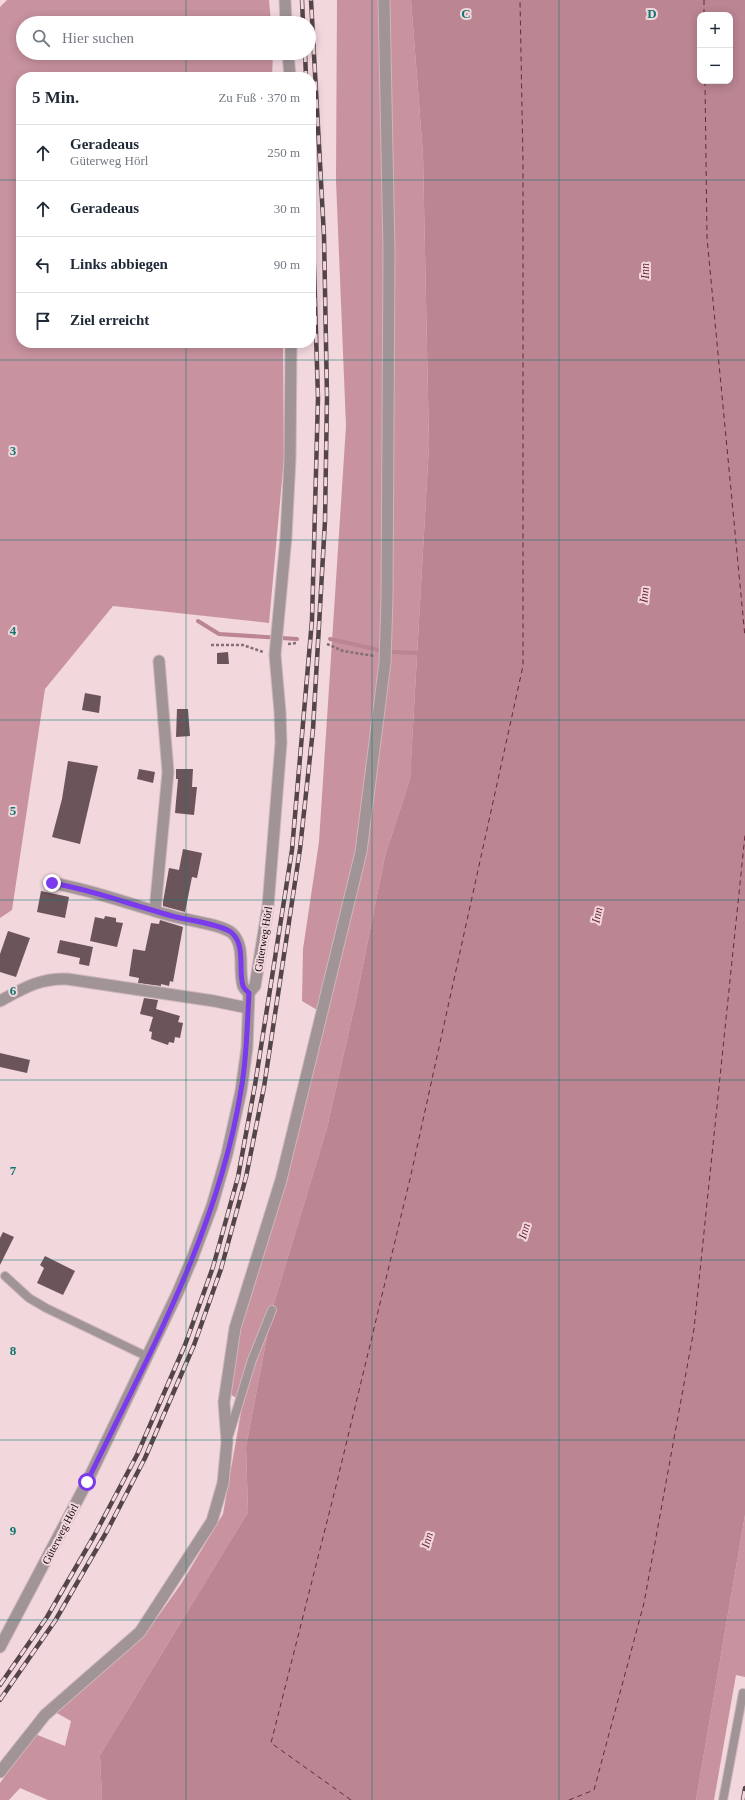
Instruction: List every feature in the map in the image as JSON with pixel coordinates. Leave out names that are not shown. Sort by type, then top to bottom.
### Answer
[{"type":"street","points":[[285,0],[286,16]]},
{"type":"street","points":[[0,1772],[45,1715],[140,1632],[212,1521],[223,1483],[227,1442],[224,1402],[234,1328],[280,1180],[361,852],[385,657],[387,590],[389,252],[384,0]]},
{"type":"street","points":[[289,60],[290,72]]},
{"type":"street","name":"Güterweg Hörl","points":[[0,1647],[80,1495],[178,1294],[212,1206],[225,1162],[241,1090],[247,1048],[249,993],[255,986],[268,906],[276,812],[281,736],[275,655],[286,537],[290,459],[292,348]]},
{"type":"street","points":[[155,911],[168,772],[159,661]]},
{"type":"street","points":[[52,883],[223,929],[232,933],[240,953],[243,987],[249,993]]},
{"type":"street","points":[[0,1001],[36,982],[51,978],[68,979],[214,1001],[248,1008]]},
{"type":"lane","points":[[5,1276],[29,1298],[46,1308],[148,1357]]},
{"type":"lane","points":[[227,1442],[252,1360],[272,1310]]},
{"type":"lane","points":[[723,1800],[743,1693]]},
{"type":"path","points":[[327,644],[343,651],[385,657]]},
{"type":"path","points":[[211,645],[243,645],[275,655]]},
{"type":"shaded area","points":[[7,0],[269,0],[270,16],[16,16],[16,60],[273,60],[272,72],[16,72],[16,348],[283,348],[284,458],[269,623],[113,606],[45,689],[12,910],[0,918],[0,7]]},
{"type":"shaded area","points":[[337,0],[411,0],[423,155],[429,445],[410,779],[385,856],[356,1000],[327,1128],[272,1310],[246,1447],[248,1512],[100,1755],[102,1800],[48,1800],[20,1788],[9,1800],[0,1800],[0,1783],[35,1734],[65,1746],[71,1721],[55,1712],[149,1629],[181,1584],[223,1514],[243,1401],[229,1394],[237,1337],[324,1014],[302,1001],[303,949],[319,842],[346,426],[336,180]]},
{"type":"shaded area","points":[[745,1515],[745,1677],[736,1675],[714,1800],[696,1800]]},
{"type":"water","name":"Inn","points":[[411,0],[745,0],[745,1515],[696,1800],[102,1800],[100,1755],[248,1512],[246,1447],[272,1310],[327,1128],[356,1000],[385,856],[410,779],[429,445],[423,155]]},
{"type":"building","points":[[228,652],[229,664],[217,664],[217,653]]},
{"type":"building","points":[[85,693],[101,696],[99,713],[82,710]]},
{"type":"building","points":[[177,709],[188,709],[190,736],[176,737]]},
{"type":"building","points":[[68,761],[98,766],[80,844],[52,837],[62,799]]},
{"type":"building","points":[[139,769],[155,772],[153,783],[137,779]]},
{"type":"building","points":[[176,769],[193,769],[192,787],[197,787],[194,815],[175,813],[178,779],[176,779]]},
{"type":"building","points":[[183,849],[202,853],[197,878],[192,877],[185,912],[163,906],[169,868],[179,870]]},
{"type":"building","points":[[41,891],[69,897],[65,918],[37,912]]},
{"type":"building","points":[[105,916],[116,918],[116,922],[123,923],[117,947],[90,941],[95,917],[104,919]]},
{"type":"building","points":[[160,920],[183,927],[173,982],[170,981],[169,986],[161,984],[161,986],[138,983],[139,978],[129,976],[133,949],[145,951],[151,923],[159,924]]},
{"type":"building","points":[[8,931],[30,938],[16,977],[0,972],[0,954]]},
{"type":"building","points":[[60,940],[93,947],[89,966],[79,964],[80,958],[57,953]]},
{"type":"building","points":[[144,998],[158,1000],[156,1009],[180,1016],[178,1022],[183,1023],[180,1038],[175,1037],[174,1043],[169,1042],[168,1045],[151,1039],[152,1032],[149,1031],[153,1017],[140,1014]]},
{"type":"building","points":[[0,1053],[30,1060],[27,1073],[0,1067]]},
{"type":"building","points":[[3,1232],[14,1237],[0,1265],[0,1238]]},
{"type":"building","points":[[45,1256],[75,1271],[63,1295],[37,1283],[44,1268],[40,1265]]},
{"type":"waterway","points":[[198,621],[219,634],[297,639]]},
{"type":"waterway","points":[[330,639],[379,650]]},
{"type":"waterway","points":[[392,652],[417,653]]},
{"type":"ferry route","points":[[351,1800],[271,1743],[336,1486],[410,1179],[523,666],[523,161],[520,0]]},
{"type":"ferry route","points":[[704,0],[704,12]]},
{"type":"ferry route","points":[[705,84],[707,238],[745,637]]},
{"type":"ferry route","points":[[569,1800],[594,1790],[644,1603],[694,1329],[745,835]]},
{"type":"railway","points":[[302,0],[303,16]]},
{"type":"railway","points":[[311,0],[312,16]]},
{"type":"railway","points":[[305,60],[306,72]]},
{"type":"railway","points":[[314,60],[315,72]]},
{"type":"railway","points":[[0,1700],[55,1621],[107,1531],[145,1458],[194,1345],[221,1269],[246,1177],[264,1087],[300,849],[313,729],[325,521],[327,397],[324,236],[316,91]]},
{"type":"railway","points":[[0,1685],[47,1617],[94,1536],[137,1455],[185,1345],[213,1267],[238,1177],[255,1085],[292,850],[312,620],[318,398],[316,333]]},
{"type":"railway","points":[[743,1800],[745,1788]]},
{"type":"route","points":[[52,883],[223,929],[232,933],[240,953],[243,987],[249,993],[247,1048],[241,1090],[227,1154],[212,1206],[178,1294],[87,1482]]}]
